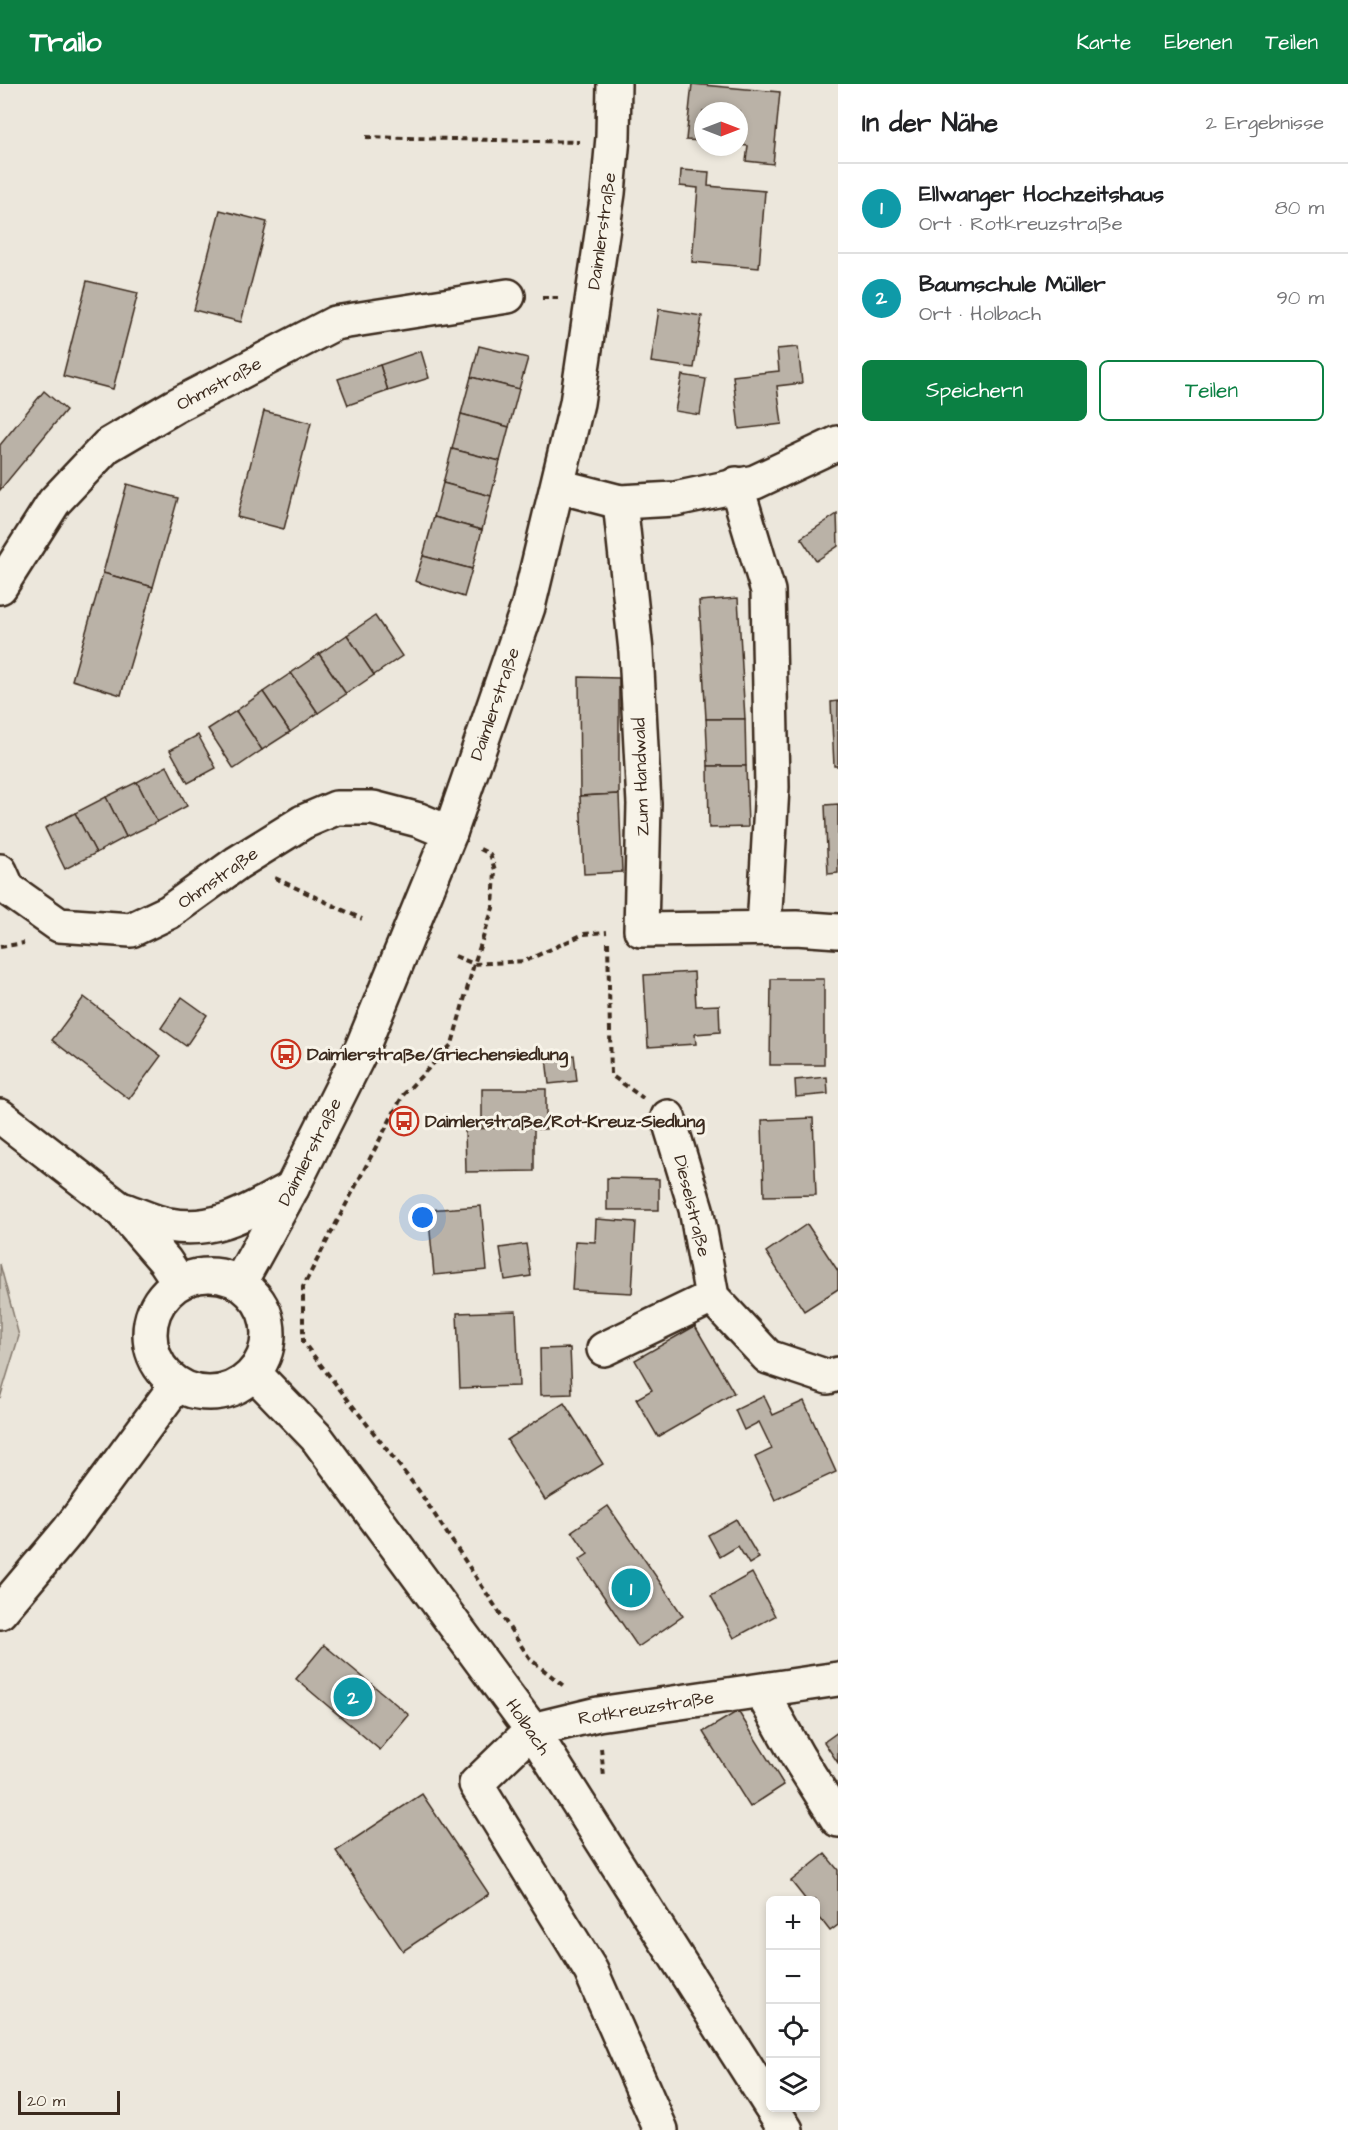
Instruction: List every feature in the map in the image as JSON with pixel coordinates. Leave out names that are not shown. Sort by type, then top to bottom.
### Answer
[{"type":"street","name":"Daimlerstraße","points":[[240,1282],[292,1188],[362,1048],[450,833],[528,607],[576,403],[608,193],[614,84]]},
{"type":"street","name":"Ohmstraße","points":[[0,587],[54,502],[107,446],[175,406],[335,322],[508,296]]},
{"type":"street","points":[[558,486],[620,502],[675,499],[736,484],[755,482],[838,443]]},
{"type":"street","points":[[736,484],[768,591],[772,787],[764,928]]},
{"type":"street","name":"Zum Handwald","points":[[620,502],[636,651],[644,804],[641,930],[764,928],[838,931]]},
{"type":"street","name":"Ohmstraße","points":[[0,870],[8,889],[60,925],[131,930],[169,912],[303,822],[336,808],[373,808],[419,820],[450,833]]},
{"type":"street","points":[[0,1116],[120,1209],[165,1261],[179,1282]]},
{"type":"street","name":"Dieselstraße","points":[[668,1117],[696,1209],[712,1297]]},
{"type":"street","points":[[120,1209],[169,1225],[199,1227],[225,1222],[292,1188]]},
{"type":"street","points":[[216,1274],[240,1282],[252,1290],[263,1306],[268,1325],[268,1344],[262,1363],[254,1373],[233,1389],[214,1393],[195,1392],[177,1384],[162,1370],[153,1353],[149,1332],[153,1312],[164,1295],[179,1282],[197,1275],[216,1274]]},
{"type":"street","points":[[604,1349],[712,1297],[768,1357],[828,1377],[838,1374]]},
{"type":"street","name":"Holbach","points":[[254,1373],[316,1437],[532,1730],[766,2098]]},
{"type":"street","points":[[0,1612],[69,1530],[177,1384]]},
{"type":"street","name":"Rotkreuzstraße","points":[[532,1730],[598,1713],[838,1678]]},
{"type":"street","points":[[761,1691],[798,1757],[838,1820]]},
{"type":"street","points":[[532,1730],[476,1784],[591,1971],[661,2130]]},
{"type":"street","name":"Holbach","points":[[775,2112],[786,2130]]},
{"type":"path","points":[[366,137],[578,141],[612,149]]},
{"type":"path","points":[[508,296],[592,300]]},
{"type":"path","points":[[450,833],[490,854],[495,870],[493,908],[474,964],[452,1044],[403,1095],[303,1287],[303,1342],[418,1491],[530,1659],[598,1713],[604,1779]]},
{"type":"path","points":[[254,853],[271,877],[362,919]]},
{"type":"path","points":[[455,957],[474,964],[525,961],[584,934],[608,932],[611,1075],[668,1117]]},
{"type":"shaded area","points":[[0,1264],[19,1336],[0,1398]]},
{"type":"building","points":[[692,84],[780,92],[773,164],[746,161],[748,156],[748,102],[694,102],[694,140],[686,140]]},
{"type":"building","points":[[681,170],[709,172],[708,186],[765,191],[759,268],[692,262],[698,188],[680,186]]},
{"type":"building","points":[[220,210],[267,222],[241,322],[194,310]]},
{"type":"building","points":[[87,281],[138,293],[113,389],[63,376]]},
{"type":"building","points":[[659,309],[702,316],[694,368],[651,362]]},
{"type":"building","points":[[479,346],[528,358],[519,389],[471,377]]},
{"type":"building","points":[[798,347],[802,383],[777,386],[782,424],[739,429],[733,376],[779,371],[777,349]]},
{"type":"building","points":[[421,351],[429,378],[388,391],[380,365]]},
{"type":"building","points":[[380,365],[388,391],[348,405],[338,379]]},
{"type":"building","points":[[682,375],[706,379],[700,415],[675,411]]},
{"type":"building","points":[[471,377],[519,389],[509,427],[461,414]]},
{"type":"building","points":[[44,391],[66,410],[0,490],[0,445]]},
{"type":"building","points":[[264,411],[311,423],[284,529],[237,517]]},
{"type":"building","points":[[461,414],[509,427],[500,461],[452,449]]},
{"type":"building","points":[[452,449],[500,461],[491,496],[443,483]]},
{"type":"building","points":[[443,483],[491,496],[482,530],[434,517]]},
{"type":"building","points":[[127,484],[178,498],[153,587],[103,573]]},
{"type":"building","points":[[837,514],[838,546],[816,561],[801,538]]},
{"type":"building","points":[[434,517],[482,530],[472,569],[423,556]]},
{"type":"building","points":[[423,556],[472,569],[464,597],[415,581]]},
{"type":"building","points":[[103,573],[153,587],[121,695],[72,680]]},
{"type":"building","points":[[738,598],[745,719],[706,719],[699,601]]},
{"type":"building","points":[[375,616],[402,656],[374,675],[347,635]]},
{"type":"building","points":[[347,635],[374,675],[346,694],[319,654]]},
{"type":"building","points":[[319,654],[346,694],[318,713],[291,673]]},
{"type":"building","points":[[291,673],[318,713],[290,732],[263,692]]},
{"type":"building","points":[[579,677],[619,678],[619,794],[580,796]]},
{"type":"building","points":[[263,692],[290,732],[262,750],[236,711]]},
{"type":"building","points":[[838,701],[838,766],[834,766],[831,702]]},
{"type":"building","points":[[236,711],[262,750],[234,769],[208,729]]},
{"type":"building","points":[[706,719],[745,719],[746,766],[708,766]]},
{"type":"building","points":[[198,735],[216,768],[188,783],[170,750]]},
{"type":"building","points":[[167,766],[187,806],[157,822],[137,782]]},
{"type":"building","points":[[708,766],[746,766],[748,827],[709,828]]},
{"type":"building","points":[[137,782],[157,822],[126,837],[106,797]]},
{"type":"building","points":[[619,794],[622,872],[584,874],[580,796]]},
{"type":"building","points":[[106,797],[126,837],[96,853],[75,813]]},
{"type":"building","points":[[838,804],[838,873],[828,874],[825,805]]},
{"type":"building","points":[[75,813],[96,853],[65,869],[45,828]]},
{"type":"building","points":[[694,972],[696,1006],[719,1005],[720,1032],[695,1034],[696,1044],[648,1047],[644,975]]},
{"type":"building","points":[[771,979],[824,979],[824,1065],[770,1065]]},
{"type":"building","points":[[84,997],[161,1056],[129,1099],[52,1040]]},
{"type":"building","points":[[182,997],[207,1015],[186,1046],[161,1028]]},
{"type":"building","points":[[574,1055],[577,1081],[549,1084],[546,1058]]},
{"type":"building","points":[[827,1077],[828,1094],[796,1097],[795,1080]]},
{"type":"building","points":[[482,1089],[546,1089],[546,1129],[482,1129]]},
{"type":"building","points":[[813,1118],[816,1195],[764,1196],[762,1120]]},
{"type":"building","points":[[534,1127],[534,1171],[466,1172],[465,1129]]},
{"type":"building","points":[[607,1178],[659,1179],[659,1210],[607,1210]]},
{"type":"building","points":[[481,1206],[487,1270],[434,1275],[428,1210]]},
{"type":"building","points":[[596,1219],[636,1222],[632,1293],[572,1290],[575,1241],[595,1242]]},
{"type":"building","points":[[807,1224],[838,1271],[838,1289],[804,1311],[766,1252]]},
{"type":"building","points":[[526,1244],[531,1276],[505,1280],[500,1248]]},
{"type":"building","points":[[516,1311],[519,1386],[460,1388],[457,1313]]},
{"type":"building","points":[[695,1326],[734,1393],[658,1437],[636,1399],[652,1390],[635,1360]]},
{"type":"building","points":[[570,1348],[572,1394],[541,1395],[540,1349]]},
{"type":"building","points":[[764,1396],[773,1415],[804,1401],[836,1472],[775,1500],[755,1457],[772,1449],[759,1422],[744,1430],[735,1410]]},
{"type":"building","points":[[564,1403],[603,1464],[545,1500],[507,1440]]},
{"type":"building","points":[[608,1506],[683,1616],[638,1647],[579,1560],[588,1554],[572,1531]]},
{"type":"building","points":[[736,1519],[759,1558],[749,1564],[738,1546],[720,1557],[708,1535]]},
{"type":"building","points":[[752,1573],[775,1616],[734,1638],[711,1596]]},
{"type":"building","points":[[324,1645],[409,1715],[380,1750],[296,1679]]},
{"type":"building","points":[[738,1711],[784,1785],[750,1807],[703,1732]]},
{"type":"building","points":[[838,1732],[838,1763],[824,1742]]},
{"type":"building","points":[[422,1794],[489,1894],[403,1951],[336,1851]]},
{"type":"building","points":[[825,1854],[838,1870],[838,1925],[830,1931],[820,1918],[820,1896],[803,1896],[791,1881]]},
{"type":"place","name":"Daimlerstraße/Griechensiedlung","points":[[286,1054]]},
{"type":"place","name":"Daimlerstraße/Rot-Kreuz-Siedlung","points":[[404,1121]]},
{"type":"place","name":"Ellwanger Hochzeitshaus","points":[[631,1588]]},
{"type":"place","name":"Baumschule Müller","points":[[353,1697]]}]
